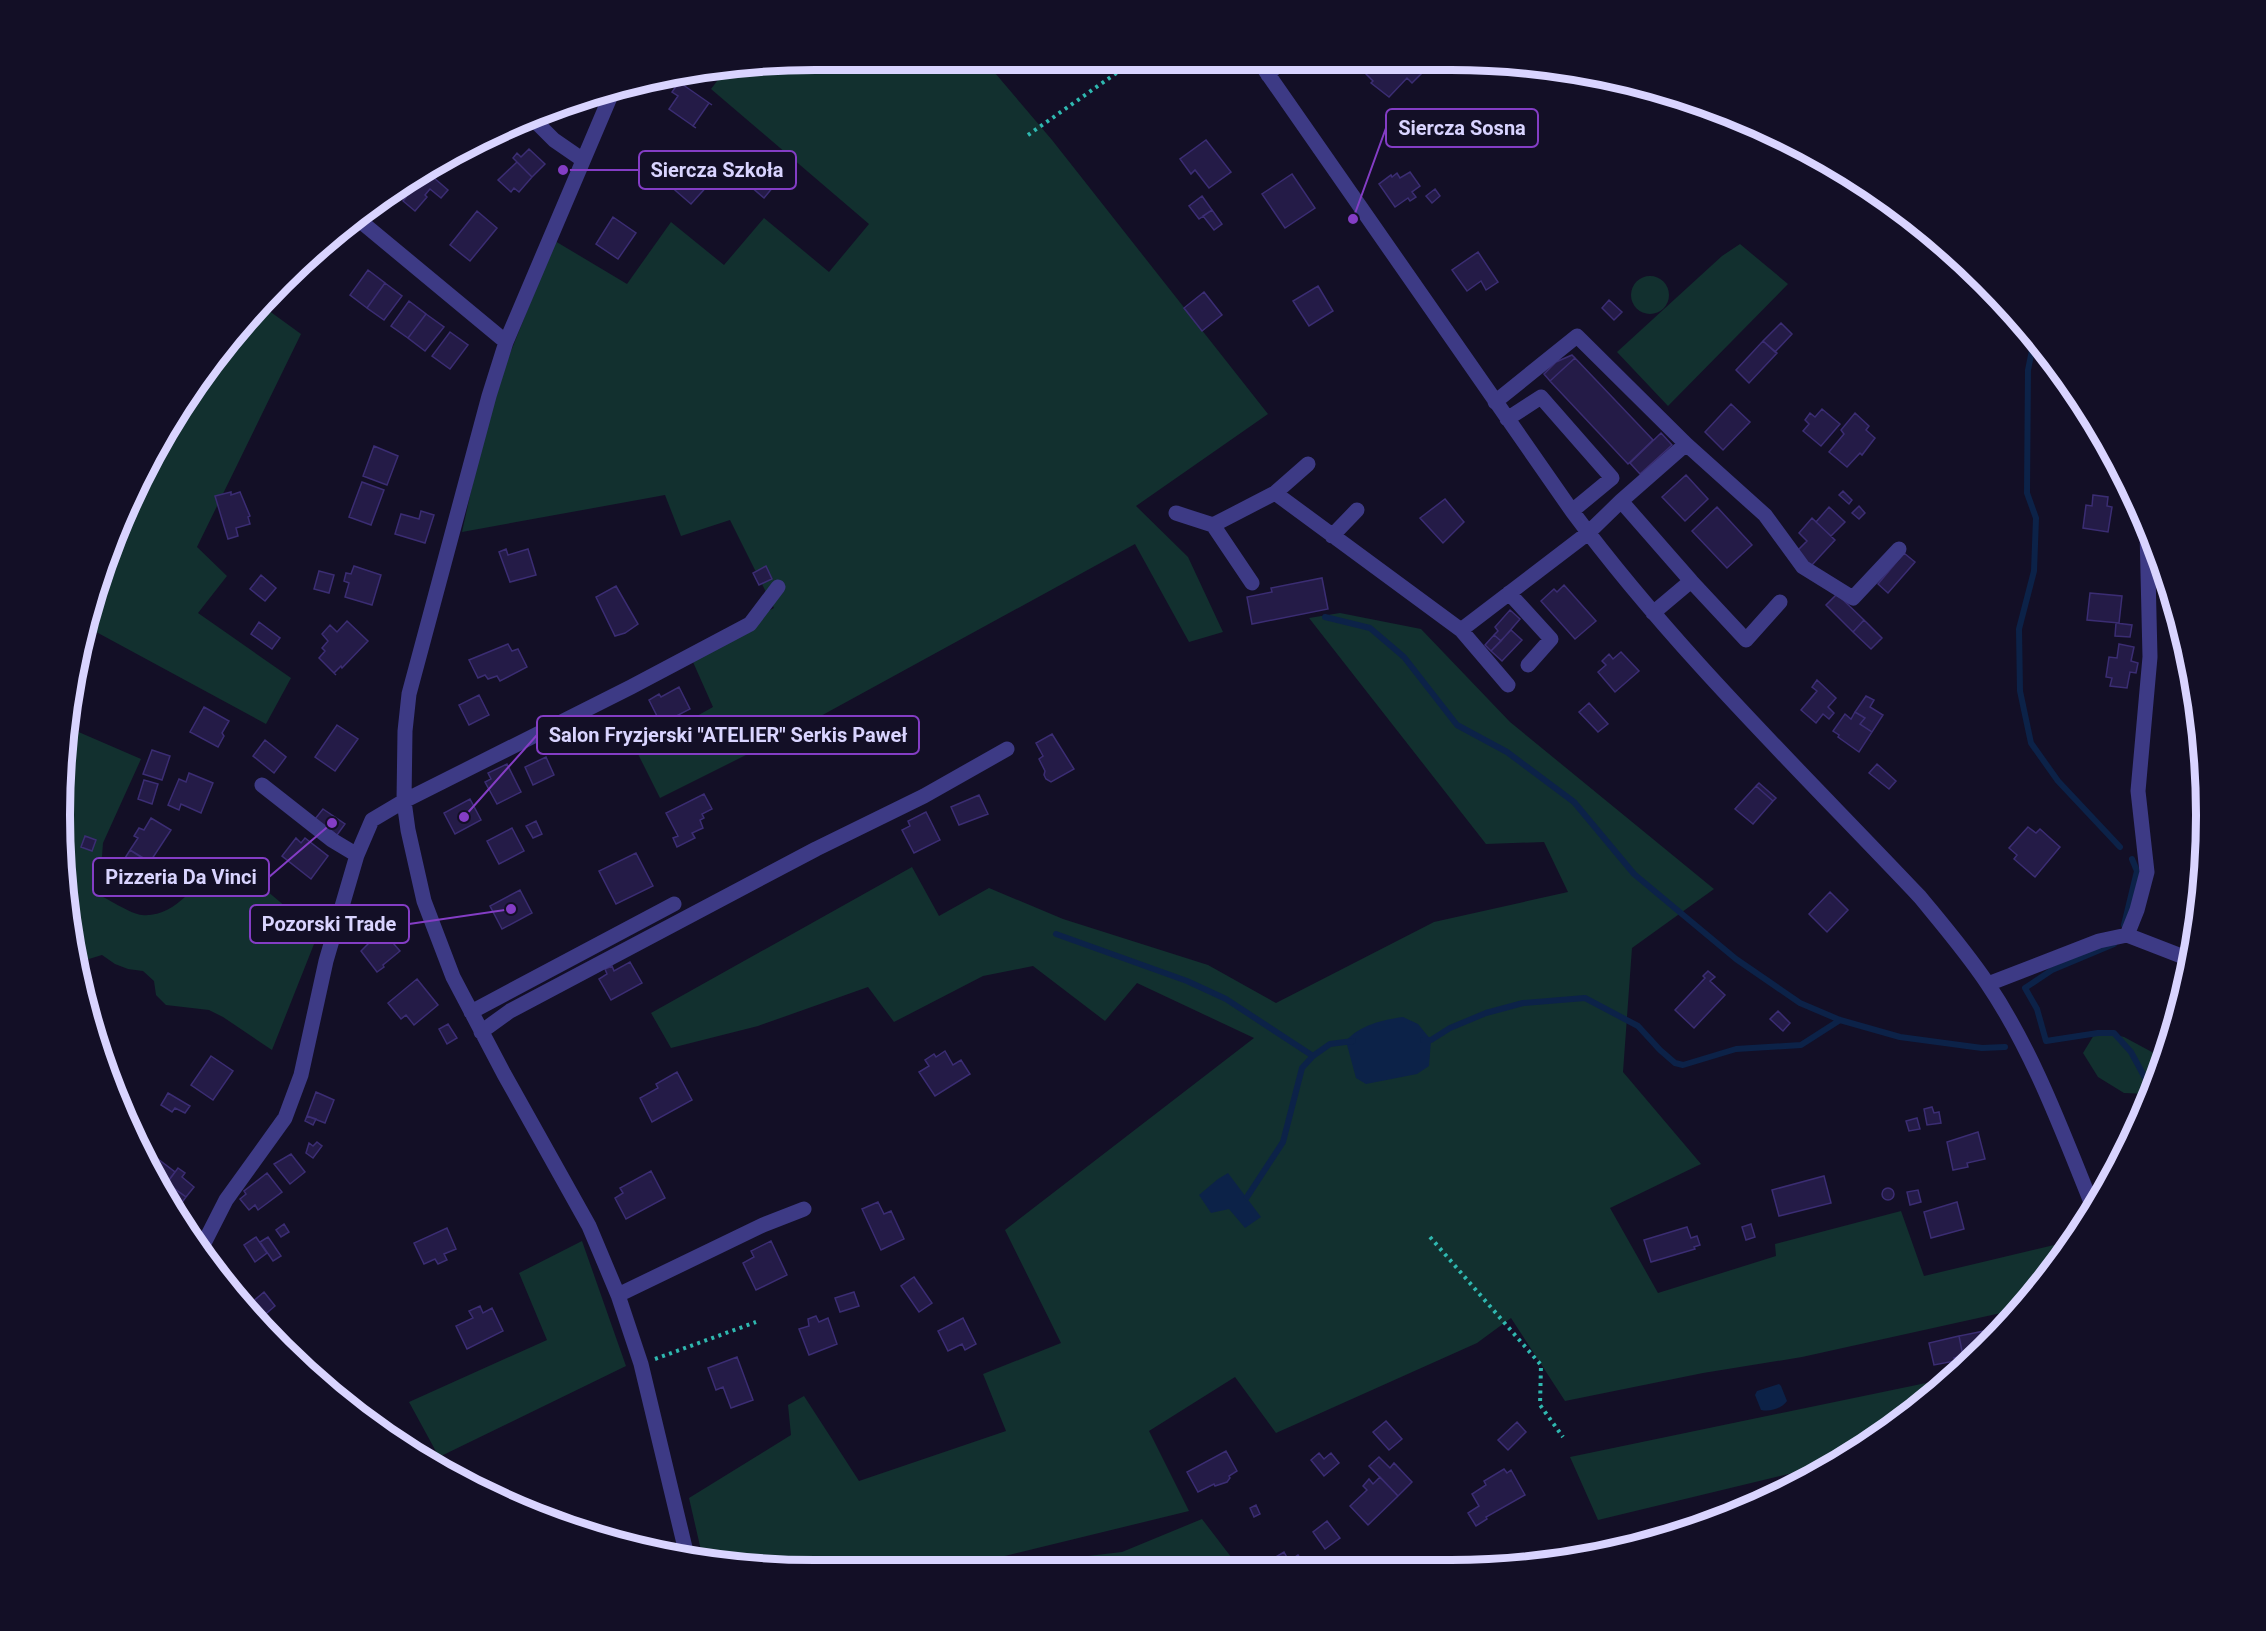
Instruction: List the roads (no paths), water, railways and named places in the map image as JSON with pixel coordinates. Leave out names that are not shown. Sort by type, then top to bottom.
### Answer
[{"type":"street","points":[[1265,70],[1588,533],[1653,613],[1920,897],[1988,984],[2033,1067],[2089,1198]]},
{"type":"street","points":[[1268,75],[1273,70]]},
{"type":"street","points":[[609,100],[506,342],[489,396],[409,694],[405,731],[404,801],[424,901],[453,977],[481,1032],[590,1226],[618,1295],[641,1364],[685,1549]]},
{"type":"street","points":[[538,124],[554,140],[583,160]]},
{"type":"street","points":[[362,224],[506,342]]},
{"type":"street","points":[[1495,402],[1577,336],[1686,444],[1765,515],[1803,567],[1853,598],[1899,549]]},
{"type":"street","points":[[1507,419],[1541,397],[1612,478],[1572,512]]},
{"type":"street","points":[[1461,630],[1588,533],[1686,444]]},
{"type":"street","points":[[1213,525],[1275,493],[1308,464]]},
{"type":"street","points":[[1275,493],[1461,630],[1509,685]]},
{"type":"street","points":[[1621,501],[1746,640],[1780,602]]},
{"type":"street","points":[[1332,536],[1357,510]]},
{"type":"street","points":[[1176,513],[1213,525],[1252,583]]},
{"type":"street","points":[[2127,935],[2137,910],[2147,872],[2138,791],[2150,657],[2148,553]]},
{"type":"street","points":[[1653,613],[1691,581]]},
{"type":"street","points":[[205,1242],[226,1200],[285,1118],[301,1075],[326,961],[357,855],[372,820],[404,801],[631,687],[750,624],[778,587]]},
{"type":"street","points":[[1509,593],[1551,639],[1528,665]]},
{"type":"street","points":[[481,1032],[510,1011],[816,849],[924,796],[1007,749]]},
{"type":"street","points":[[262,785],[332,840],[357,855]]},
{"type":"street","points":[[471,1012],[674,904]]},
{"type":"street","points":[[1988,984],[2099,941],[2127,935],[2182,956]]},
{"type":"street","points":[[618,1295],[763,1225],[804,1209]]},
{"type":"street","points":[[721,1245],[776,1210]]},
{"type":"water","points":[[1403,1017],[1418,1024],[1431,1040],[1429,1066],[1417,1074],[1366,1084],[1356,1078],[1346,1041],[1365,1027]]},
{"type":"water","points":[[1228,1173],[1261,1217],[1245,1228],[1229,1209],[1211,1213],[1199,1195]]},
{"type":"water","points":[[1779,1384],[1787,1401],[1775,1409],[1761,1410],[1755,1395],[1757,1391]]},
{"type":"waterway","points":[[2032,350],[2028,370],[2027,493],[2036,518],[2034,571],[2019,629],[2020,691],[2031,743],[2058,781],[2120,847]]},
{"type":"waterway","points":[[1325,617],[1370,628],[1404,657],[1457,725],[1507,752],[1574,802],[1634,874],[1736,959],[1800,1003],[1840,1020],[1900,1037],[1982,1048],[2005,1047]]},
{"type":"waterway","points":[[2124,925],[2137,871],[2132,859]]},
{"type":"waterway","points":[[1056,934],[1187,981],[1226,999],[1313,1056]]},
{"type":"waterway","points":[[2114,944],[2052,970],[2025,988],[2037,1009],[2046,1041],[2098,1033],[2114,1033],[2131,1052],[2147,1081]]},
{"type":"waterway","points":[[1423,1040],[1431,1040],[1450,1028],[1486,1013],[1523,1003],[1585,998],[1638,1026],[1660,1050],[1675,1063],[1683,1065],[1736,1049],[1801,1045],[1840,1020]]},
{"type":"waterway","points":[[1247,1197],[1283,1142],[1302,1068],[1313,1056],[1330,1044],[1353,1041]]},
{"type":"place","name":"Siercza Szkoła","points":[[563,170]]},
{"type":"place","name":"Siercza Sosna","points":[[1353,219]]},
{"type":"place","name":"Salon Fryzjerski \"ATELIER\" Serkis Paweł","points":[[464,817]]},
{"type":"place","name":"Pizzeria Da Vinci","points":[[332,823]]},
{"type":"place","name":"Pozorski Trade","points":[[511,909]]}]
